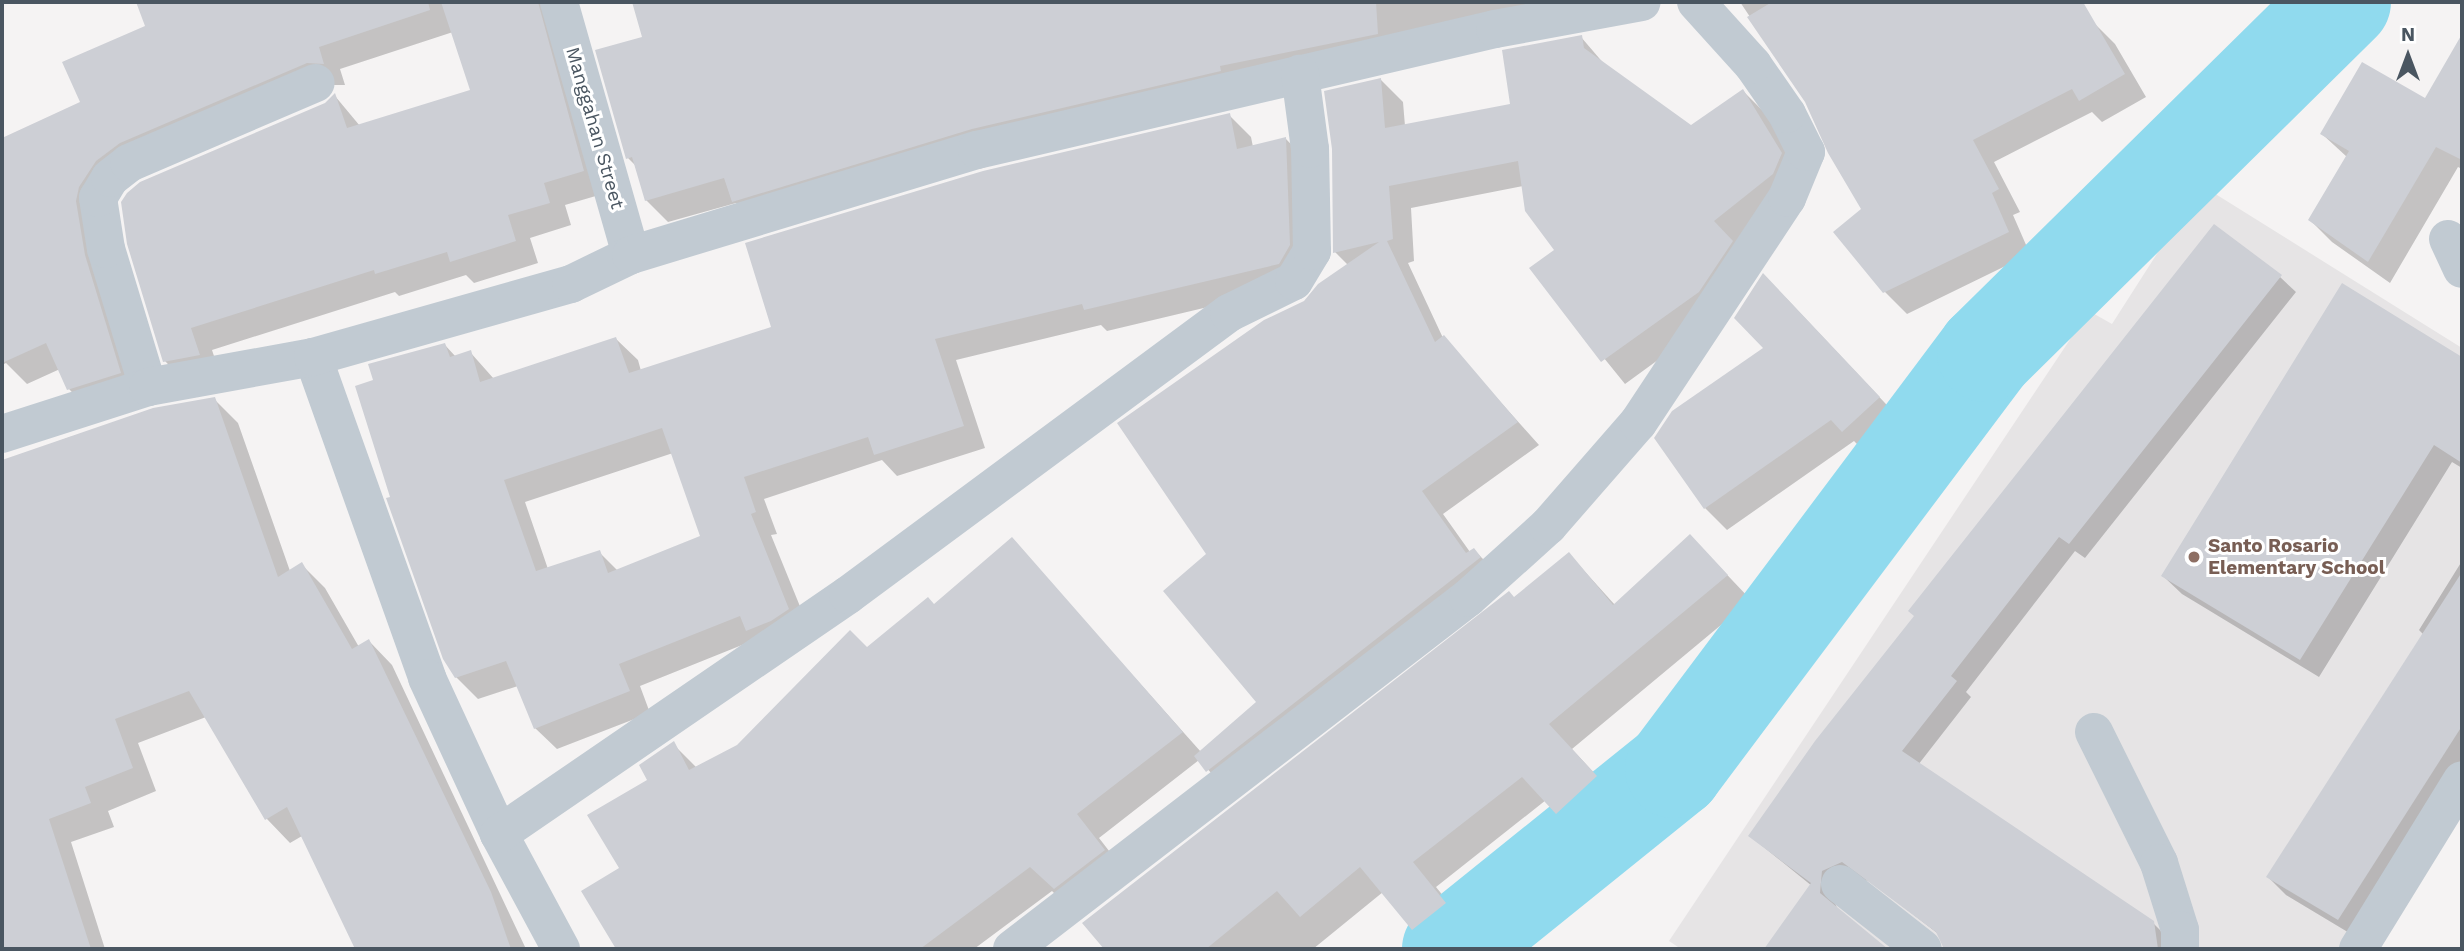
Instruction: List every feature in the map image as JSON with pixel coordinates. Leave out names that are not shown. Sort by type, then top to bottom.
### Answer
[{"type":"street","name":"Manggahan Street","points":[[559,2],[631,255]]},
{"type":"street","points":[[2,434],[148,387],[313,357],[571,284],[631,255],[976,150],[1495,29],[1642,2]]},
{"type":"street","points":[[1012,949],[1468,598],[1548,526],[1638,423],[1787,198],[1806,152],[1787,114],[1753,65],[1700,3]]},
{"type":"street","points":[[499,834],[848,595],[1228,313],[1294,281],[1312,251],[1310,149],[1300,74]]},
{"type":"street","points":[[148,387],[106,249],[98,198],[110,178],[129,163],[316,83]]},
{"type":"street","points":[[313,357],[427,678],[499,834],[561,949]]},
{"type":"street","points":[[2094,732],[2160,863],[2180,930],[2180,949]]},
{"type":"street","points":[[2358,949],[2462,780]]},
{"type":"street","points":[[1840,884],[1923,949]]},
{"type":"shaded area","name":"Santo Rosario Elementary School","points":[[2201,185],[2462,348],[2462,766],[2348,949],[1681,949],[1669,941],[2089,311],[2112,324]]},
{"type":"building","points":[[136,2],[428,2],[430,10],[319,47],[324,64],[307,63],[120,143],[96,161],[79,187],[76,201],[85,255],[121,373],[67,390],[46,343],[2,363],[2,138],[80,102],[62,62],[145,26]]},
{"type":"building","points":[[441,2],[538,2],[584,171],[544,183],[550,203],[508,215],[516,241],[450,262],[447,252],[375,274],[374,270],[191,328],[200,355],[163,362],[127,244],[121,202],[127,193],[140,182],[325,103],[335,93],[347,128],[470,90]]},
{"type":"building","points":[[632,2],[1376,2],[1378,34],[1220,66],[1221,71],[972,129],[732,202],[724,178],[645,201],[632,157],[626,159],[595,50],[642,37]]},
{"type":"building","points":[[1772,2],[2083,2],[2125,74],[2079,101],[2072,89],[1973,140],[1999,189],[1992,193],[2009,232],[1883,293],[1833,232],[1861,209],[1828,153],[1805,102],[1747,17]]},
{"type":"building","points":[[2462,34],[2462,160],[2436,147],[2368,262],[2308,220],[2349,151],[2320,134],[2362,62],[2425,98]]},
{"type":"building","points":[[1582,35],[1584,48],[1691,125],[1743,89],[1782,153],[1773,174],[1714,221],[1733,241],[1699,292],[1601,362],[1529,268],[1554,250],[1525,211],[1518,161],[1389,186],[1393,239],[1387,241],[1435,342],[1444,335],[1518,422],[1422,491],[1466,553],[1474,548],[1481,557],[1206,772],[1194,756],[1256,702],[1163,591],[1206,554],[1117,423],[1264,320],[1304,301],[1318,284],[1379,242],[1333,253],[1332,149],[1324,91],[1381,78],[1385,128],[1510,104],[1502,50]]},
{"type":"building","points":[[1230,113],[1237,149],[1286,137],[1290,245],[1279,264],[1084,310],[1082,304],[935,339],[964,426],[874,455],[868,437],[744,477],[756,512],[751,514],[789,609],[771,621],[746,631],[740,616],[619,664],[630,691],[534,729],[506,661],[455,678],[443,659],[386,498],[390,497],[355,386],[373,380],[368,364],[445,343],[450,357],[471,350],[480,382],[616,337],[629,373],[771,327],[745,243],[983,171]],"holes":[[[662,428],[700,536],[608,573],[600,550],[536,571],[504,480]]]},
{"type":"building","points":[[2214,224],[2282,275],[2069,544],[2059,537],[1951,676],[1957,681],[1902,751],[2154,921],[2158,949],[1944,949],[1936,932],[1842,862],[1822,871],[1820,893],[1888,949],[1764,949],[1811,883],[1748,836],[1815,741],[1914,616],[1908,611]]},
{"type":"building","points":[[1763,273],[1880,397],[1842,432],[1831,420],[1704,509],[1654,438],[1672,411],[1763,348],[1734,318]]},
{"type":"building","points":[[2342,283],[2462,357],[2462,463],[2434,445],[2300,660],[2161,576]]},
{"type":"building","points":[[215,397],[278,577],[302,562],[352,649],[369,639],[491,892],[511,949],[355,949],[287,807],[265,820],[189,691],[115,719],[133,768],[85,787],[91,803],[49,819],[91,949],[2,949],[2,460],[153,408]]},
{"type":"building","points":[[1690,534],[1728,575],[1549,724],[1597,776],[1556,814],[1522,777],[1413,862],[1446,903],[1412,930],[1360,867],[1300,917],[1277,891],[1206,949],[1104,949],[1082,923],[1509,591],[1514,597],[1569,552],[1613,605]]},
{"type":"building","points":[[1012,537],[1183,732],[1077,814],[1105,850],[1054,889],[1030,867],[920,949],[616,949],[581,891],[619,868],[587,815],[647,780],[639,765],[674,741],[689,770],[737,745],[850,630],[867,647],[928,597],[934,604]]},
{"type":"building","points":[[2462,572],[2462,726],[2338,920],[2266,877]]},
{"type":"waterway","points":[[1451,949],[1674,769],[1986,353],[2342,2]]},
{"type":"place","name":"Santo Rosario Elementary School","points":[[2194,557]]}]
